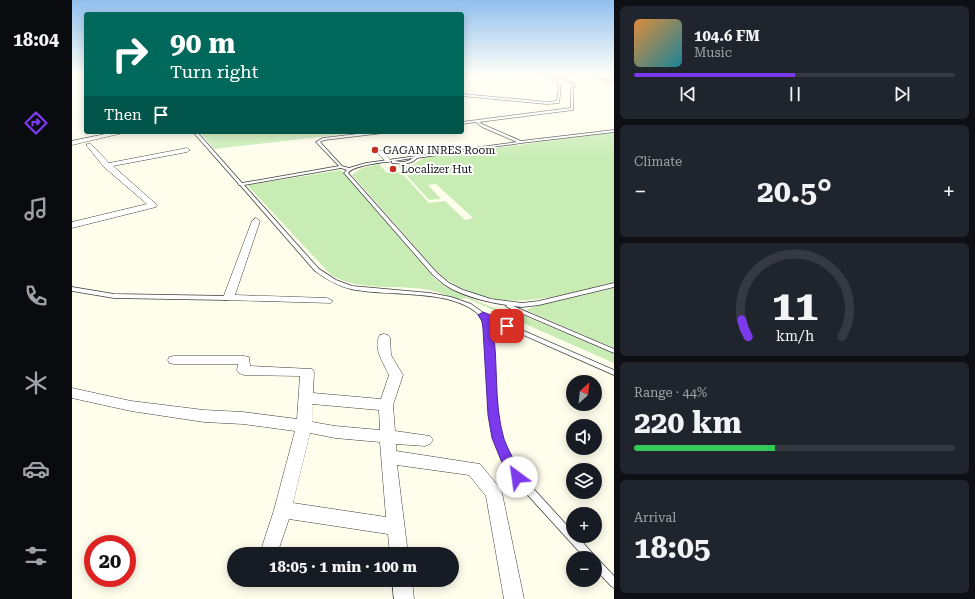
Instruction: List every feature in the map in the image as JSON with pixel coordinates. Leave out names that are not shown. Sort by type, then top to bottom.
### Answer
[{"type":"street","points":[[72,143],[115,134]]},
{"type":"street","points":[[72,225],[153,205],[107,165],[89,145]]},
{"type":"street","points":[[107,165],[187,150]]},
{"type":"street","points":[[380,152],[388,161]]},
{"type":"street","points":[[256,221],[228,298],[327,301]]},
{"type":"street","points":[[384,338],[386,355],[396,375],[386,405],[389,457],[398,547]]},
{"type":"street","points":[[174,360],[244,360],[244,370],[308,372],[304,426],[283,510],[271,547]]},
{"type":"street","points":[[72,393],[131,406],[204,416],[243,418],[304,426],[335,432],[388,438],[425,440]]},
{"type":"street","points":[[307,398],[386,405]]},
{"type":"street","points":[[389,457],[474,469],[494,493],[514,599]]},
{"type":"street","points":[[283,510],[396,527]]},
{"type":"street","points":[[403,587],[404,599]]},
{"type":"lane","points":[[538,103],[553,103]]},
{"type":"lane","points":[[464,123],[572,109],[572,103]]},
{"type":"lane","points":[[479,121],[478,122],[483,126],[521,142]]},
{"type":"lane","points":[[614,132],[521,142],[416,157],[408,163],[388,161],[356,166],[346,173],[441,280],[471,295],[503,304],[614,351]]},
{"type":"lane","points":[[197,134],[317,270],[327,278],[344,286],[361,289],[443,296],[467,305],[483,315],[614,374]]},
{"type":"lane","points":[[349,170],[342,167],[319,144],[319,140],[367,134]]},
{"type":"lane","points":[[240,184],[342,167]]},
{"type":"lane","points":[[503,304],[532,304],[614,285]]},
{"type":"lane","points":[[72,289],[114,296],[228,298]]},
{"type":"lane","points":[[483,315],[487,320],[488,329],[494,415],[498,438],[509,466],[520,481],[585,551]]},
{"type":"lane","points":[[602,570],[614,583]]},
{"type":"green space","points":[[614,132],[614,282],[547,298],[504,300],[483,296],[462,288],[440,275],[352,175],[362,168],[379,164],[387,173],[401,172],[429,203],[445,201],[465,220],[473,218],[436,184],[428,185],[441,199],[429,200],[398,166],[411,166],[423,158]]},
{"type":"green space","points":[[202,134],[345,134],[214,149]]},
{"type":"green space","points":[[341,170],[433,277],[445,287],[499,310],[520,314],[614,354],[614,363],[466,298],[458,299],[434,291],[421,289],[369,286],[343,281],[331,275],[247,185]]},
{"type":"green space","points":[[614,288],[614,348],[526,310],[533,307]]},
{"type":"place","name":"GAGAN INRES Room","points":[[375,150]]},
{"type":"place","name":"Localizer Hut","points":[[393,169]]},
{"type":"route","points":[[507,326],[483,315],[487,320],[494,415],[498,438],[509,466],[517,477]]}]
